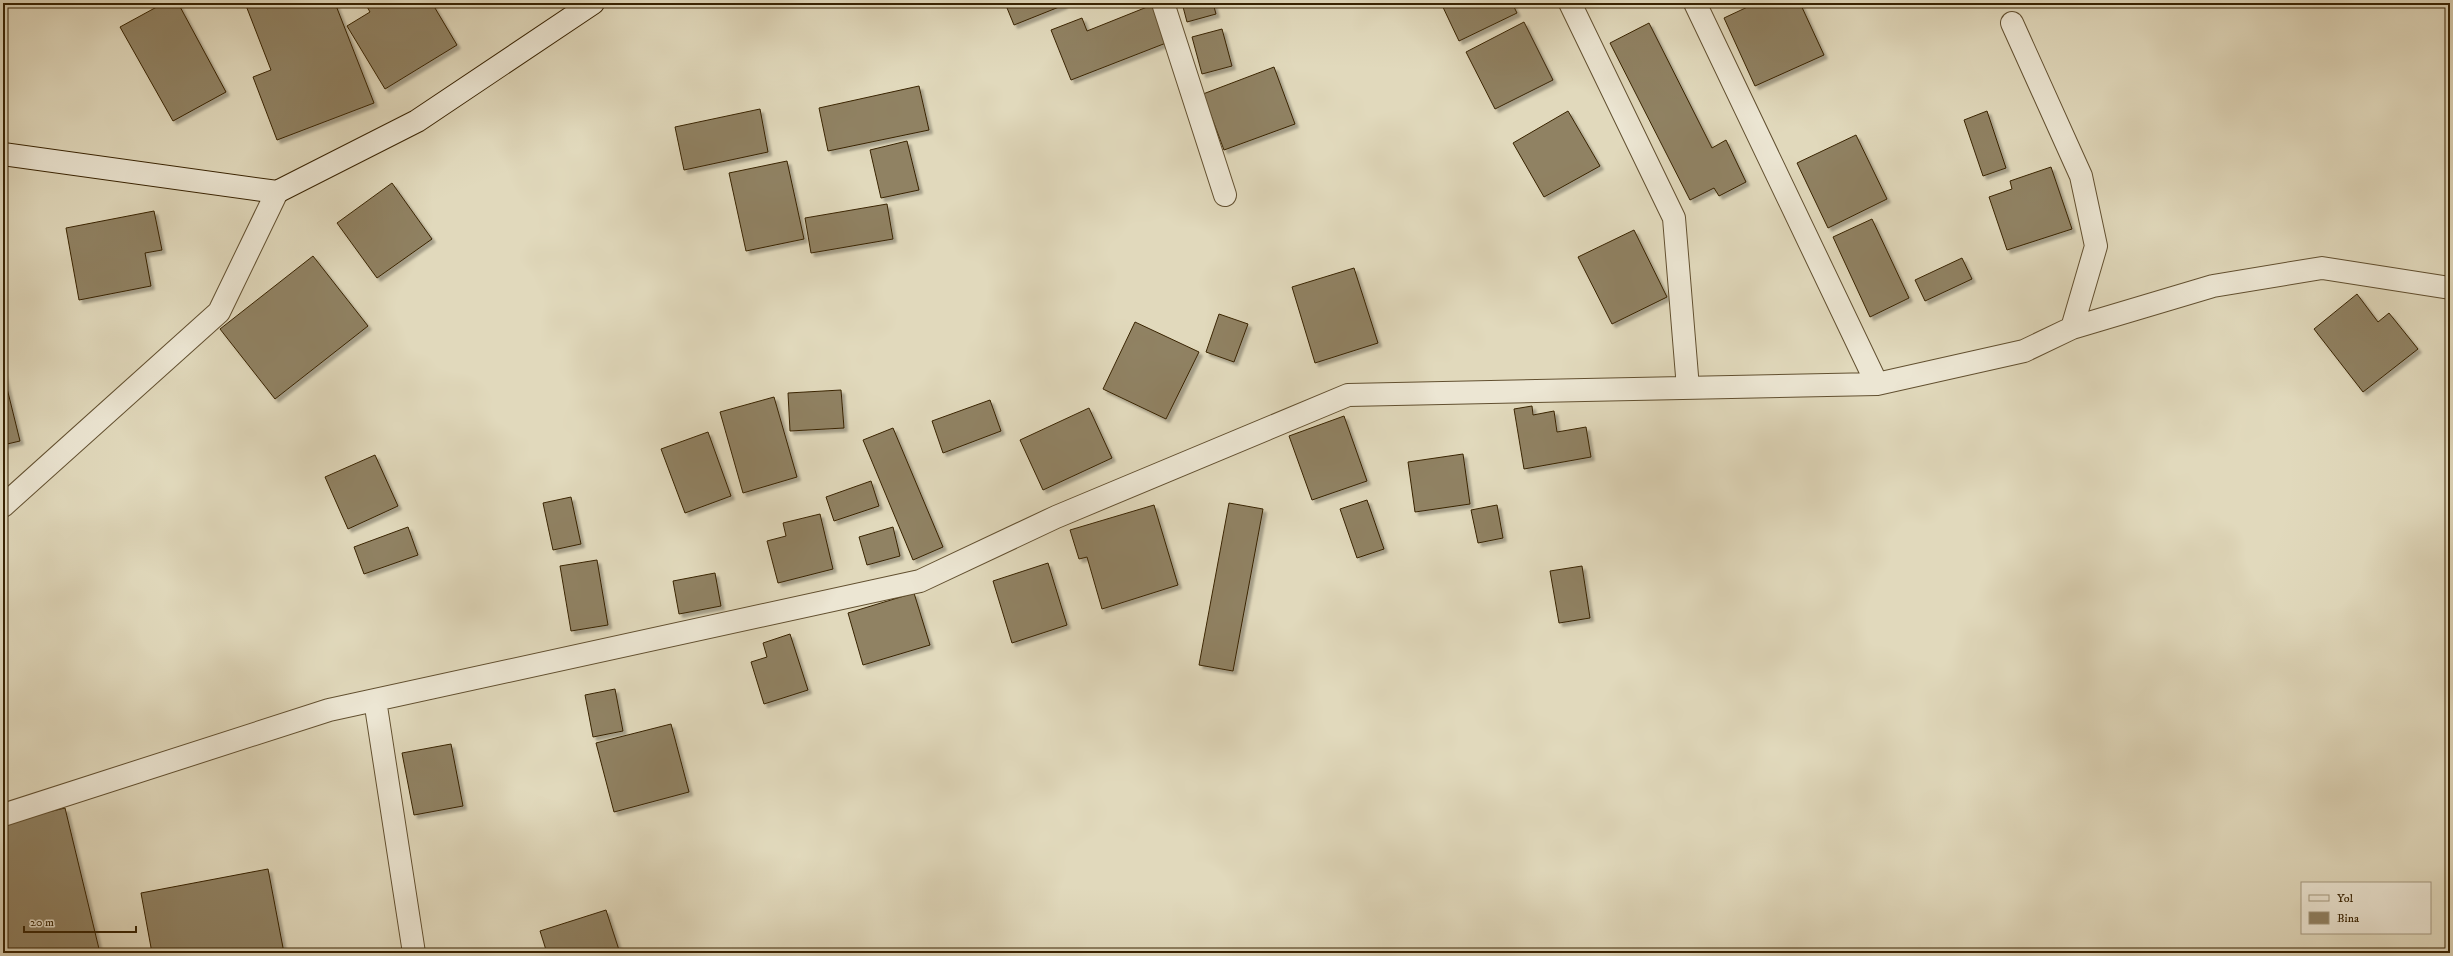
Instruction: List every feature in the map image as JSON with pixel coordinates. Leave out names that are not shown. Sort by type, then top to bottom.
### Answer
[{"type":"street","points":[[3,154],[278,192],[417,121],[592,3]]},
{"type":"street","points":[[1163,3],[1225,195]]},
{"type":"street","points":[[1570,3],[1674,218],[1688,388]]},
{"type":"street","points":[[1695,3],[1878,384]]},
{"type":"street","points":[[2012,24],[2081,176],[2096,246],[2072,328]]},
{"type":"street","points":[[3,506],[219,312],[278,192]]},
{"type":"street","points":[[3,815],[330,710],[920,581],[1056,517],[1348,395],[1878,384],[2024,351],[2072,328],[2212,286],[2322,268],[2450,288]]},
{"type":"street","points":[[375,700],[414,953]]},
{"type":"building","points":[[164,3],[178,3],[226,92],[173,121],[120,27]]},
{"type":"building","points":[[245,3],[335,3],[374,103],[277,140],[253,77],[271,70]]},
{"type":"building","points":[[365,3],[432,3],[457,45],[385,89],[347,26],[370,12]]},
{"type":"building","points":[[1005,3],[1063,3],[1064,5],[1014,25]]},
{"type":"building","points":[[1182,3],[1213,3],[1216,14],[1187,22]]},
{"type":"building","points":[[1441,3],[1512,3],[1517,13],[1459,41]]},
{"type":"building","points":[[1756,3],[1800,3],[1824,55],[1755,86],[1724,18]]},
{"type":"building","points":[[1152,5],[1166,43],[1071,80],[1051,30],[1082,18],[1087,31]]},
{"type":"building","points":[[1524,22],[1553,80],[1495,109],[1466,52]]},
{"type":"building","points":[[1649,23],[1712,148],[1726,140],[1746,182],[1719,196],[1714,188],[1690,200],[1610,43]]},
{"type":"building","points":[[1222,29],[1232,66],[1202,74],[1192,37]]},
{"type":"building","points":[[1274,67],[1295,124],[1224,150],[1203,94]]},
{"type":"building","points":[[919,86],[929,130],[828,151],[819,108]]},
{"type":"building","points":[[760,109],[768,152],[684,170],[675,127]]},
{"type":"building","points":[[1568,111],[1600,166],[1544,197],[1513,143]]},
{"type":"building","points":[[1987,111],[2006,168],[1983,176],[1964,120]]},
{"type":"building","points":[[1856,135],[1887,199],[1828,228],[1797,163]]},
{"type":"building","points":[[907,141],[919,190],[881,198],[870,150]]},
{"type":"building","points":[[787,161],[804,239],[746,251],[729,173]]},
{"type":"building","points":[[2051,167],[2072,229],[2007,250],[1989,197],[2012,189],[2010,181]]},
{"type":"building","points":[[392,183],[432,239],[377,278],[337,223]]},
{"type":"building","points":[[887,204],[893,239],[811,253],[805,218]]},
{"type":"building","points":[[154,211],[162,250],[145,253],[151,286],[79,300],[66,228]]},
{"type":"building","points":[[1872,219],[1909,298],[1870,317],[1833,237]]},
{"type":"building","points":[[1634,230],[1667,297],[1612,324],[1578,257]]},
{"type":"building","points":[[313,256],[368,326],[275,399],[220,329]]},
{"type":"building","points":[[1962,258],[1972,279],[1925,301],[1915,280]]},
{"type":"building","points":[[1354,268],[1378,343],[1315,363],[1292,287]]},
{"type":"building","points":[[2357,294],[2378,322],[2389,313],[2418,349],[2363,392],[2314,329]]},
{"type":"building","points":[[1219,314],[1248,324],[1234,362],[1206,352]]},
{"type":"building","points":[[1135,322],[1199,352],[1166,419],[1103,389]]},
{"type":"building","points":[[3,372],[20,441],[3,445]]},
{"type":"building","points":[[841,390],[844,428],[790,431],[788,393]]},
{"type":"building","points":[[774,397],[797,477],[743,493],[720,412]]},
{"type":"building","points":[[990,400],[1001,431],[943,453],[932,421]]},
{"type":"building","points":[[1532,406],[1533,415],[1554,411],[1557,432],[1586,427],[1591,457],[1524,469],[1514,409]]},
{"type":"building","points":[[1089,408],[1112,458],[1043,490],[1020,440]]},
{"type":"building","points":[[1344,416],[1367,481],[1312,500],[1289,436]]},
{"type":"building","points":[[893,428],[943,547],[913,560],[863,440]]},
{"type":"building","points":[[708,432],[731,496],[685,513],[661,449]]},
{"type":"building","points":[[1463,454],[1470,504],[1415,512],[1408,462]]},
{"type":"building","points":[[375,455],[398,506],[348,529],[325,477]]},
{"type":"building","points":[[871,481],[879,506],[834,521],[826,497]]},
{"type":"building","points":[[571,497],[581,544],[553,550],[543,503]]},
{"type":"building","points":[[1367,500],[1384,549],[1357,558],[1340,509]]},
{"type":"building","points":[[1229,503],[1263,509],[1233,671],[1199,665]]},
{"type":"building","points":[[1154,505],[1178,585],[1102,609],[1087,557],[1079,559],[1070,530]]},
{"type":"building","points":[[1497,505],[1503,538],[1478,543],[1471,510]]},
{"type":"building","points":[[820,514],[833,569],[778,583],[767,541],[786,536],[783,523]]},
{"type":"building","points":[[408,527],[418,555],[364,574],[354,547]]},
{"type":"building","points":[[893,527],[900,556],[867,565],[859,537]]},
{"type":"building","points":[[597,560],[608,625],[571,631],[560,566]]},
{"type":"building","points":[[1048,563],[1067,625],[1012,643],[993,581]]},
{"type":"building","points":[[1582,566],[1590,618],[1559,623],[1550,571]]},
{"type":"building","points":[[715,573],[721,606],[679,614],[673,581]]},
{"type":"building","points":[[914,593],[930,645],[863,665],[848,613]]},
{"type":"building","points":[[790,634],[808,690],[764,704],[751,662],[767,657],[763,643]]},
{"type":"building","points":[[615,689],[623,731],[593,737],[585,695]]},
{"type":"building","points":[[671,724],[689,792],[614,812],[596,743]]},
{"type":"building","points":[[451,744],[463,806],[414,815],[402,753]]},
{"type":"building","points":[[65,808],[100,953],[3,953],[3,823]]},
{"type":"building","points":[[268,869],[284,953],[152,953],[141,893]]},
{"type":"building","points":[[606,910],[620,953],[547,953],[540,931]]}]
